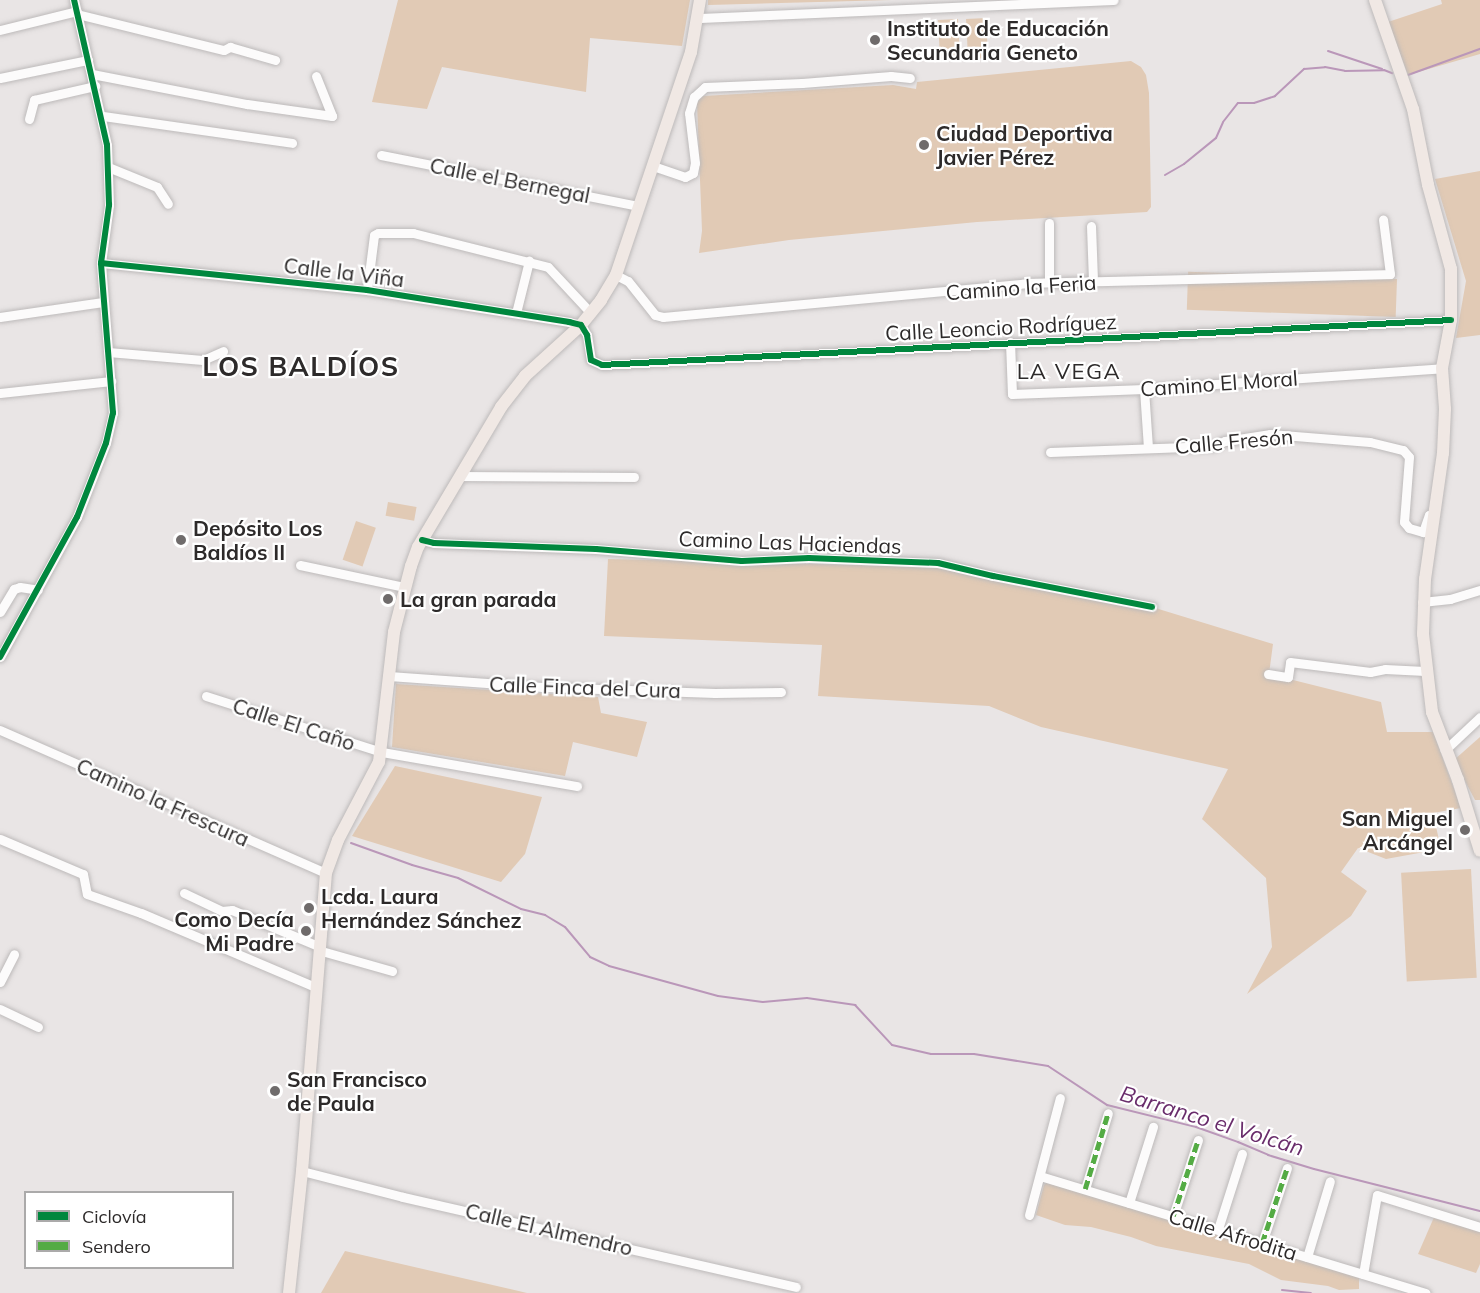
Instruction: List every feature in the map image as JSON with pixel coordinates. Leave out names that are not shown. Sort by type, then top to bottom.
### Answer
[{"type":"main road","points":[[289,1293],[302,1170],[318,948],[326,873],[338,840],[372,780],[382,752],[394,632],[404,587],[422,540],[501,408],[525,376],[581,325],[602,300],[616,275],[691,52],[699,18],[700,0]]},
{"type":"main road","points":[[1375,0],[1413,109],[1428,184],[1446,247],[1452,282],[1451,320],[1442,368],[1445,430],[1422,602],[1425,671],[1432,712],[1458,780],[1480,850]]},
{"type":"street","points":[[0,657],[77,517],[106,443],[113,413],[101,263],[109,205],[108,167],[103,116],[74,0]]},
{"type":"street","points":[[699,18],[1114,0]]},
{"type":"street","points":[[0,30],[77,13],[224,50],[230,47],[275,60]]},
{"type":"street","points":[[0,78],[88,60]]},
{"type":"street","points":[[92,74],[247,104],[332,116],[316,76]]},
{"type":"street","points":[[653,166],[685,177],[693,172],[695,163],[689,114],[694,97],[705,87],[802,84],[891,76],[910,78]]},
{"type":"street","points":[[29,120],[34,100],[94,86]]},
{"type":"street","points":[[103,116],[292,143]]},
{"type":"street","name":"Calle el Bernegal","points":[[381,154],[639,206]]},
{"type":"street","points":[[108,167],[157,187],[168,204]]},
{"type":"street","name":"Camino la Feria","points":[[616,275],[628,282],[655,315],[663,317],[1049,282],[1390,274],[1383,219]]},
{"type":"street","points":[[1049,223],[1049,282]]},
{"type":"street","points":[[1091,226],[1093,281]]},
{"type":"street","points":[[367,290],[374,236],[378,232],[413,234],[548,267],[557,274],[590,312]]},
{"type":"street","points":[[516,313],[529,261]]},
{"type":"street","name":"Calle la Viña","points":[[101,263],[367,290],[581,325]]},
{"type":"street","points":[[0,317],[103,302]]},
{"type":"street","name":"Calle Leoncio Rodríguez","points":[[581,325],[586,335],[591,360],[602,365],[1451,320]]},
{"type":"street","name":"Camino El Moral","points":[[1010,342],[1012,394],[1144,389],[1442,368]]},
{"type":"street","points":[[108,352],[203,360],[223,351]]},
{"type":"street","points":[[0,393],[111,381]]},
{"type":"street","points":[[1144,389],[1148,448]]},
{"type":"street","name":"Calle Fresón","points":[[1050,452],[1213,446],[1225,441],[1270,434],[1370,442],[1403,450],[1409,457],[1404,522],[1409,528],[1423,532],[1429,515],[1434,516]]},
{"type":"street","points":[[459,476],[634,477]]},
{"type":"street","name":"Camino Las Haciendas","points":[[422,540],[434,543],[596,549],[742,561],[798,557],[938,563],[1152,607]]},
{"type":"street","points":[[300,565],[404,587]]},
{"type":"street","points":[[0,612],[14,589],[20,587],[38,590]]},
{"type":"street","points":[[1422,602],[1450,599],[1480,590]]},
{"type":"street","points":[[1268,674],[1288,677],[1290,662],[1370,672],[1385,669],[1425,671]]},
{"type":"street","name":"Calle Finca del Cura","points":[[389,676],[543,687],[715,693],[781,692]]},
{"type":"street","name":"Calle El Caño","points":[[206,696],[382,752],[576,786]]},
{"type":"street","points":[[1445,750],[1480,717]]},
{"type":"street","name":"Camino la Frescura","points":[[0,730],[326,873]]},
{"type":"street","points":[[0,839],[83,874],[87,894],[141,913],[315,987]]},
{"type":"street","points":[[184,893],[222,911],[232,910],[318,948],[392,971]]},
{"type":"street","points":[[0,982],[15,954]]},
{"type":"street","points":[[0,1009],[38,1027]]},
{"type":"street","points":[[1029,1215],[1060,1098]]},
{"type":"street","points":[[1085,1190],[1108,1113]]},
{"type":"street","points":[[1129,1203],[1153,1127]]},
{"type":"street","points":[[1173,1216],[1198,1140]]},
{"type":"street","points":[[1218,1229],[1242,1154]]},
{"type":"street","points":[[1262,1243],[1287,1168]]},
{"type":"street","name":"Calle El Almendro","points":[[302,1170],[403,1197],[796,1287]]},
{"type":"street","name":"Calle Afrodita","points":[[1040,1176],[1426,1293]]},
{"type":"street","points":[[1307,1257],[1330,1181]]},
{"type":"street","points":[[1363,1274],[1377,1196],[1480,1227]]},
{"type":"shaded area","points":[[398,0],[690,0],[682,46],[590,38],[586,92],[442,67],[427,109],[372,102]]},
{"type":"shaded area","points":[[708,0],[892,0],[708,5]]},
{"type":"shaded area","points":[[1441,0],[1480,0],[1480,54],[1408,75],[1388,22],[1442,4]]},
{"type":"shaded area","points":[[986,18],[988,58],[968,59],[966,19]]},
{"type":"shaded area","points":[[958,19],[960,58],[940,59],[938,20]]},
{"type":"shaded area","name":"Ciudad Deportiva Javier Pérez","points":[[1131,61],[1141,67],[1146,75],[1149,93],[1151,207],[1147,212],[977,222],[789,240],[699,253],[702,231],[697,103],[703,96],[893,85],[916,89],[917,82]]},
{"type":"shaded area","points":[[1480,171],[1480,335],[1456,338],[1466,281],[1435,179]]},
{"type":"shaded area","points":[[1188,272],[1397,279],[1396,317],[1187,310]]},
{"type":"shaded area","points":[[388,502],[417,507],[414,521],[386,516]]},
{"type":"shaded area","points":[[356,521],[376,528],[363,567],[343,560]]},
{"type":"shaded area","points":[[608,559],[935,567],[1152,607],[1273,644],[1269,674],[1381,702],[1387,732],[1433,732],[1461,808],[1433,813],[1441,849],[1386,859],[1358,848],[1341,872],[1367,891],[1351,916],[1247,994],[1272,947],[1266,878],[1202,819],[1228,769],[1041,727],[989,706],[818,696],[822,645],[604,636]]},
{"type":"shaded area","points":[[396,684],[598,697],[601,713],[647,722],[637,757],[573,742],[565,776],[392,747]]},
{"type":"shaded area","points":[[1480,737],[1480,800],[1475,800],[1454,760]]},
{"type":"shaded area","points":[[395,766],[542,797],[525,854],[501,882],[352,836]]},
{"type":"shaded area","points":[[1471,869],[1477,978],[1407,982],[1401,873]]},
{"type":"shaded area","points":[[1047,1182],[1359,1277],[1359,1289],[1339,1290],[1328,1286],[1281,1280],[1249,1264],[1156,1246],[1091,1227],[1065,1225],[1036,1215],[1044,1185]]},
{"type":"shaded area","points":[[1435,1215],[1480,1227],[1480,1264],[1476,1273],[1418,1254]]},
{"type":"shaded area","points":[[345,1251],[527,1293],[321,1293]]},
{"type":"waterway","points":[[1408,75],[1480,49]]},
{"type":"waterway","points":[[1328,51],[1382,69]]},
{"type":"waterway","points":[[1165,175],[1184,164],[1216,138],[1223,122],[1238,103],[1254,103],[1275,96],[1304,69],[1325,67],[1345,71],[1384,70],[1392,73]]},
{"type":"waterway","name":"Barranco el Volcán","points":[[351,843],[412,865],[458,878],[521,909],[545,915],[565,927],[590,957],[609,966],[718,996],[763,1002],[807,998],[855,1005],[892,1045],[931,1054],[974,1054],[1048,1066],[1107,1105],[1196,1127],[1268,1155],[1314,1169],[1480,1211]]},
{"type":"waterway","points":[[1282,1290],[1311,1293]]},
{"type":"marked path","points":[[1085,1189],[1108,1113]]},
{"type":"marked path","points":[[1173,1216],[1198,1140]]},
{"type":"marked path","points":[[1262,1243],[1287,1168]]},
{"type":"cycle path","points":[[0,657],[77,517],[106,443],[113,413],[101,263],[109,205],[107,145],[74,0]]},
{"type":"cycle path","points":[[101,263],[367,290],[569,322],[581,325],[587,335],[591,360],[602,365],[1451,320]]},
{"type":"cycle path","points":[[422,540],[434,543],[596,549],[742,561],[809,558],[938,563],[1152,607]]},
{"type":"place","name":"Instituto de Educación Secundaria Geneto","points":[[875,40]]},
{"type":"place","name":"Ciudad Deportiva Javier Pérez","points":[[924,145]]},
{"type":"place","name":"Depósito Los Baldíos II","points":[[181,540]]},
{"type":"place","name":"La gran parada","points":[[388,599]]},
{"type":"place","name":"San Miguel Arcángel","points":[[1465,830]]},
{"type":"place","name":"Lcda. Laura Hernández Sánchez","points":[[309,908]]},
{"type":"place","name":"Como Decía Mi Padre","points":[[306,931]]},
{"type":"place","name":"San Francisco de Paula","points":[[275,1091]]},
{"type":"district","name":"LOS BALDÍOS","points":[[301,367]]},
{"type":"district","name":"LA VEGA","points":[[1069,372]]}]
